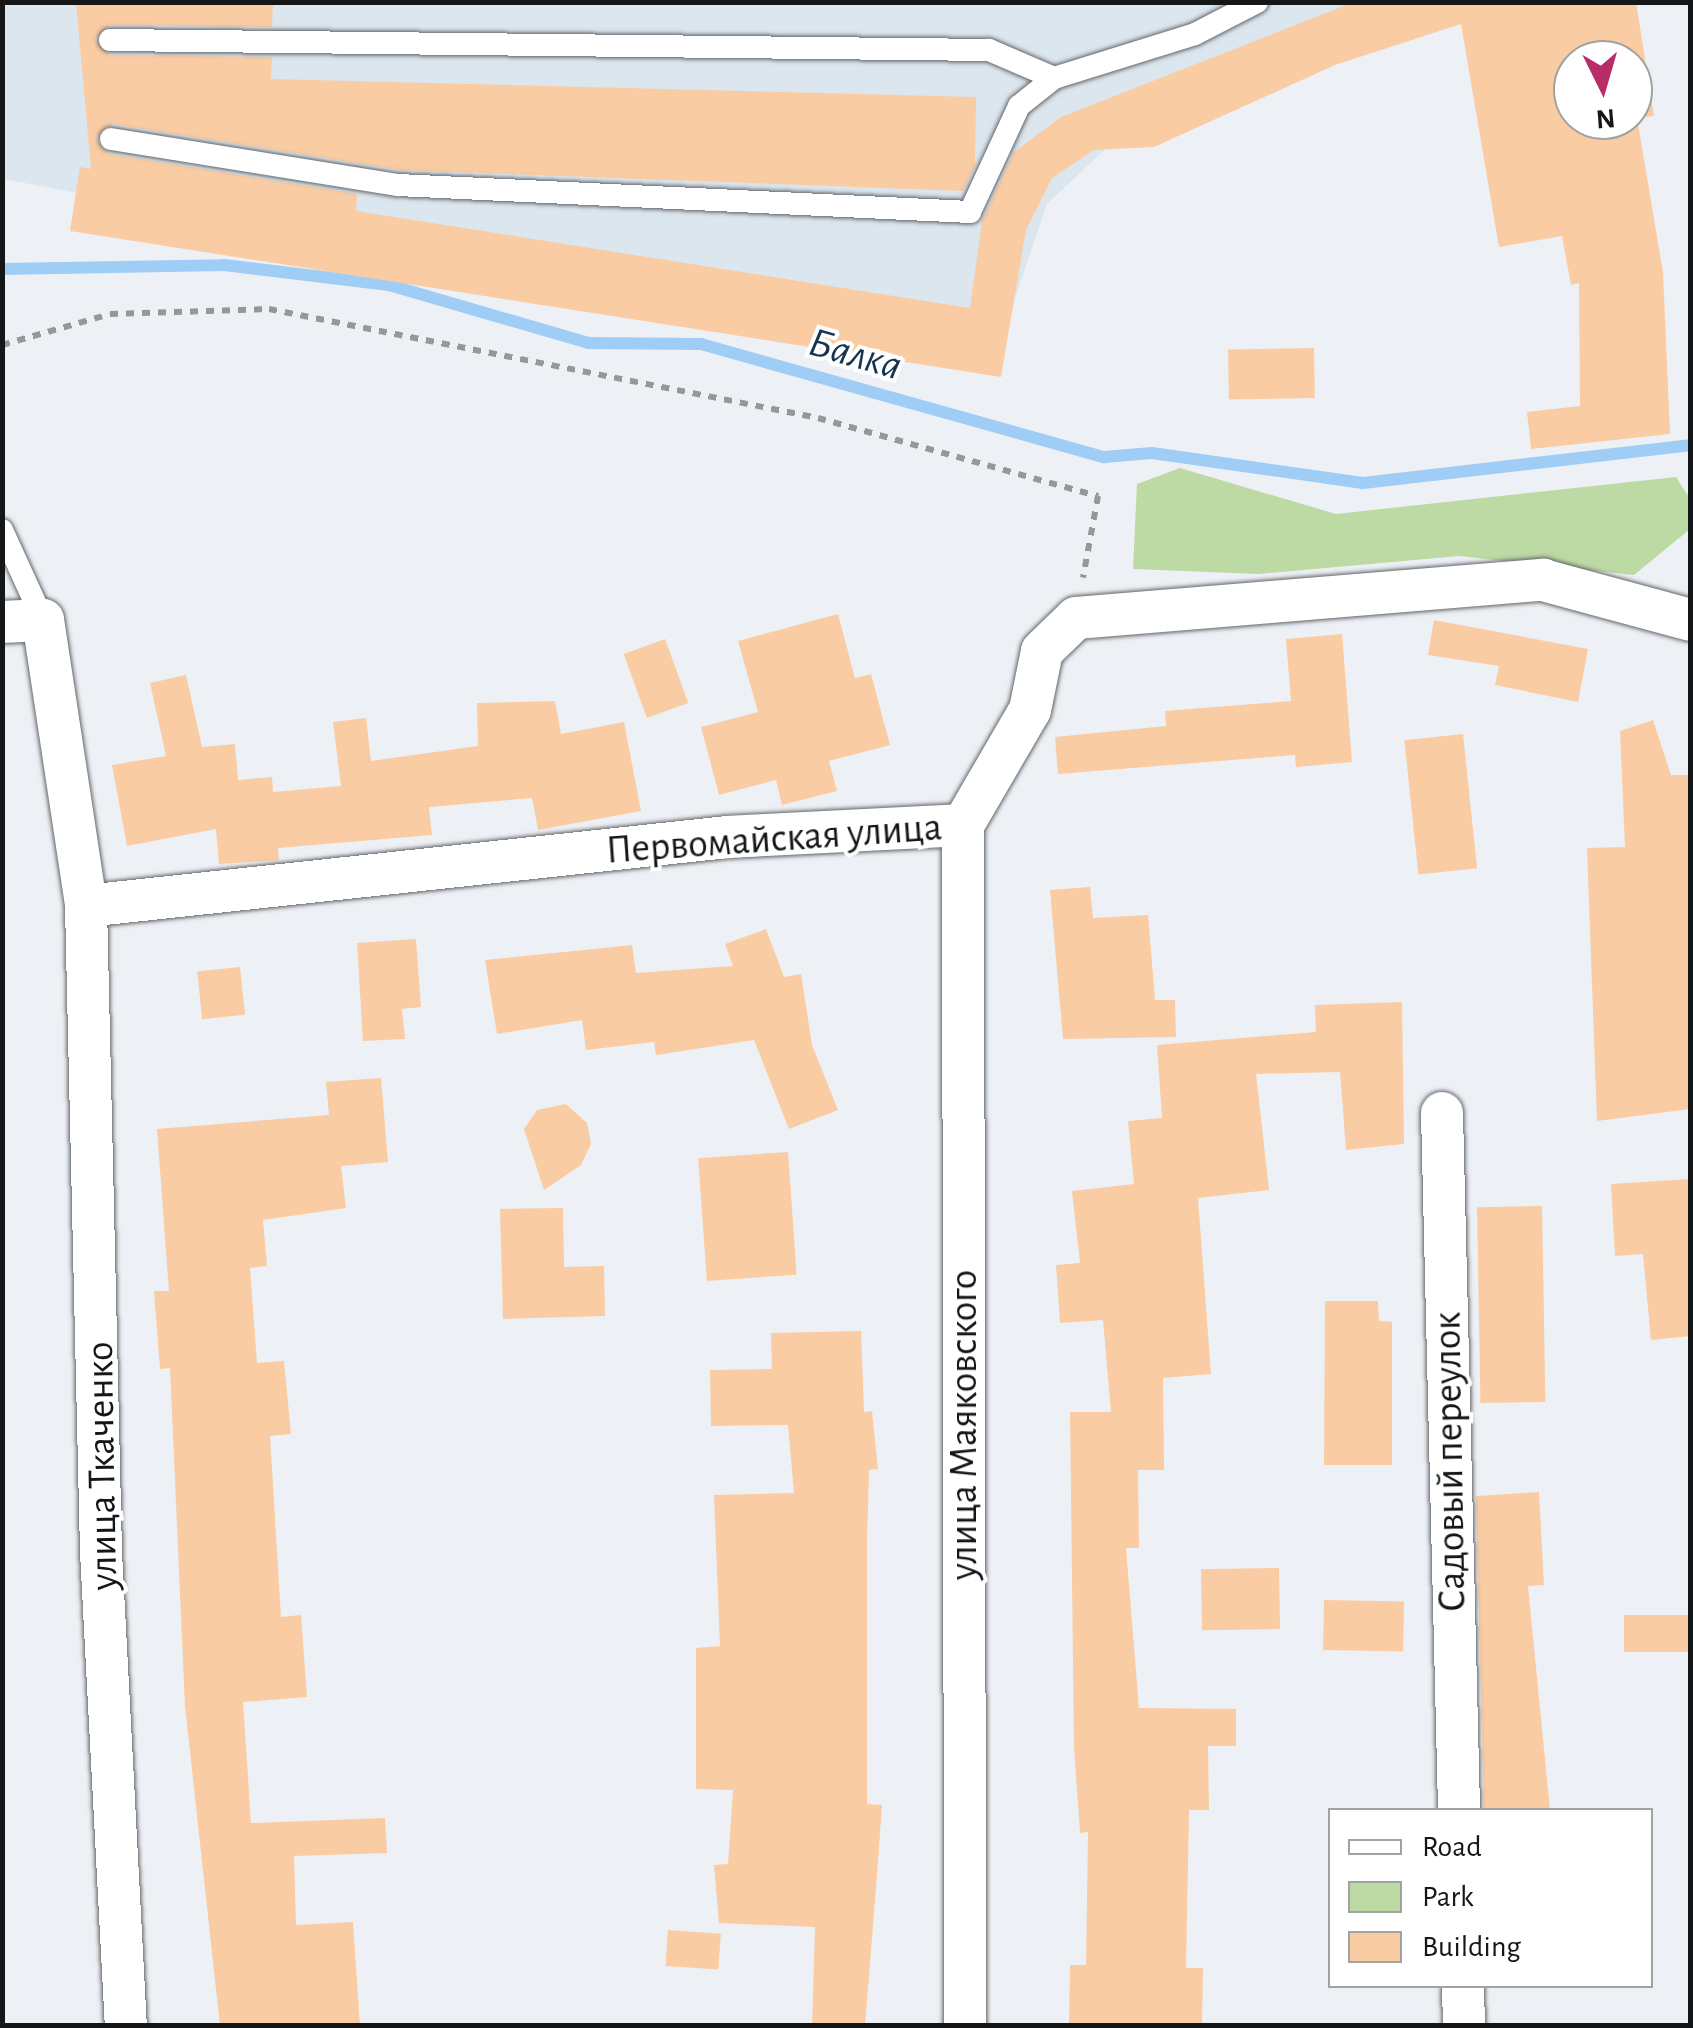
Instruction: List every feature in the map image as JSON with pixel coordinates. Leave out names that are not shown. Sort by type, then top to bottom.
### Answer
[{"type":"street","points":[[1076,618],[1543,580],[1690,620]]},
{"type":"street","name":"Первомайская улица","points":[[86,906],[727,837],[963,825],[1030,710],[1042,651],[1076,618]]},
{"type":"street","name":"улица Ткаченко","points":[[23,621],[86,906],[101,1552],[126,2026]]},
{"type":"street","name":"улица Маяковского","points":[[963,825],[966,2026]]},
{"type":"street","name":"Садовый переулок","points":[[1442,1113],[1459,1808]]},
{"type":"street","points":[[1463,1988],[1464,2026]]},
{"type":"lane","points":[[111,139],[398,185],[970,212],[1019,106],[1054,78],[1196,34],[1257,2]]},
{"type":"lane","points":[[110,40],[989,50],[1054,78]]},
{"type":"lane","points":[[2,530],[23,621]]},
{"type":"path","points":[[2,344],[110,314],[269,309],[818,418],[1098,496],[1076,618]]},
{"type":"shaded area","points":[[2,3],[1525,3],[1149,108],[1047,204],[992,366],[3,179]]},
{"type":"green space","points":[[1180,468],[1336,514],[1676,477],[1690,499],[1690,529],[1634,575],[1459,556],[1258,574],[1133,569],[1137,484]]},
{"type":"building","points":[[76,2],[273,2],[272,27],[110,25],[95,39],[110,55],[272,57],[271,79],[976,97],[975,166],[963,191],[400,170],[113,124],[96,138],[109,154],[357,194],[356,211],[970,308],[982,221],[1014,152],[1061,117],[1354,2],[1636,2],[1642,40],[1553,40],[1553,140],[1641,140],[1663,272],[1670,434],[1531,449],[1527,412],[1580,406],[1579,283],[1571,285],[1562,236],[1499,247],[1461,24],[1335,65],[1154,147],[1094,150],[1052,178],[1026,230],[1001,377],[70,231],[80,167],[91,169]]},
{"type":"building","points":[[1314,348],[1315,398],[1229,399],[1228,350]]},
{"type":"building","points":[[838,614],[855,678],[871,674],[890,745],[829,761],[837,791],[782,805],[776,780],[719,795],[701,727],[758,712],[738,641]]},
{"type":"building","points":[[1434,620],[1588,649],[1578,702],[1495,685],[1499,666],[1428,655]]},
{"type":"building","points":[[1342,634],[1352,762],[1296,767],[1295,755],[1058,774],[1055,737],[1166,726],[1165,711],[1291,701],[1286,639]]},
{"type":"building","points":[[665,639],[688,703],[647,718],[624,654]]},
{"type":"building","points":[[186,675],[202,747],[235,744],[238,780],[272,777],[273,792],[341,786],[333,722],[366,718],[371,761],[478,746],[477,703],[555,701],[561,734],[624,722],[641,811],[538,830],[532,798],[429,807],[432,835],[278,848],[279,860],[219,864],[216,829],[127,846],[112,765],[166,756],[150,683]]},
{"type":"building","points":[[1653,720],[1671,775],[1690,775],[1690,1109],[1597,1121],[1587,848],[1625,847],[1620,731]]},
{"type":"building","points":[[1463,734],[1477,868],[1418,874],[1404,740]]},
{"type":"building","points":[[1090,887],[1093,918],[1148,915],[1155,1000],[1175,1000],[1176,1037],[1063,1039],[1050,890]]},
{"type":"building","points":[[766,929],[784,977],[801,974],[812,1045],[838,1110],[789,1129],[754,1040],[656,1055],[654,1042],[586,1050],[582,1020],[497,1034],[485,960],[632,945],[636,973],[733,966],[725,944]]},
{"type":"building","points":[[416,939],[421,1007],[402,1009],[405,1039],[363,1041],[357,943]]},
{"type":"building","points":[[240,967],[245,1015],[202,1019],[197,971]]},
{"type":"building","points":[[1402,1002],[1404,1144],[1346,1150],[1340,1072],[1256,1074],[1269,1190],[1198,1198],[1211,1374],[1163,1378],[1164,1470],[1138,1470],[1139,1548],[1126,1548],[1139,1708],[1236,1709],[1236,1746],[1208,1746],[1209,1810],[1189,1810],[1186,1968],[1203,1968],[1202,2026],[1069,2026],[1070,1965],[1086,1965],[1088,1832],[1080,1833],[1074,1746],[1070,1412],[1111,1412],[1103,1320],[1060,1323],[1056,1265],[1080,1263],[1072,1191],[1134,1184],[1128,1121],[1162,1118],[1157,1045],[1316,1032],[1315,1005]]},
{"type":"building","points":[[381,1078],[388,1162],[341,1166],[346,1208],[263,1220],[267,1266],[250,1268],[257,1363],[284,1361],[291,1434],[270,1436],[281,1617],[301,1615],[307,1697],[243,1702],[251,1823],[385,1818],[387,1853],[294,1856],[296,1925],[353,1922],[360,2026],[220,2026],[185,1706],[170,1368],[160,1369],[154,1291],[169,1291],[157,1129],[329,1115],[326,1082]]},
{"type":"building","points":[[566,1104],[587,1123],[591,1144],[581,1165],[544,1190],[524,1129],[537,1110]]},
{"type":"building","points":[[788,1152],[797,1275],[707,1281],[698,1158]]},
{"type":"building","points":[[1690,1179],[1690,1336],[1651,1340],[1643,1254],[1615,1256],[1611,1184]]},
{"type":"building","points":[[1542,1206],[1545,1402],[1480,1403],[1477,1207]]},
{"type":"building","points":[[563,1208],[564,1267],[604,1266],[605,1316],[503,1319],[500,1209]]},
{"type":"building","points":[[1325,1301],[1378,1301],[1379,1321],[1392,1322],[1392,1465],[1324,1465]]},
{"type":"building","points":[[861,1331],[864,1412],[872,1411],[878,1469],[869,1470],[867,1804],[882,1805],[878,1862],[865,2026],[812,2026],[815,1927],[719,1923],[714,1865],[728,1864],[733,1790],[696,1789],[696,1648],[720,1646],[714,1495],[794,1493],[788,1425],[711,1426],[710,1370],[772,1369],[771,1333]]},
{"type":"building","points":[[1539,1492],[1544,1585],[1528,1586],[1550,1808],[1484,1808],[1476,1496]]},
{"type":"building","points":[[1279,1568],[1280,1629],[1202,1630],[1201,1569]]},
{"type":"building","points":[[1324,1600],[1404,1601],[1403,1651],[1323,1650]]},
{"type":"building","points":[[1624,1615],[1690,1615],[1690,1652],[1624,1652]]},
{"type":"building","points":[[668,1930],[721,1934],[718,1970],[665,1966]]},
{"type":"waterway","name":"Балка","points":[[2,269],[224,265],[389,285],[588,343],[701,344],[1104,457],[1152,453],[1363,483],[1690,445]]}]
